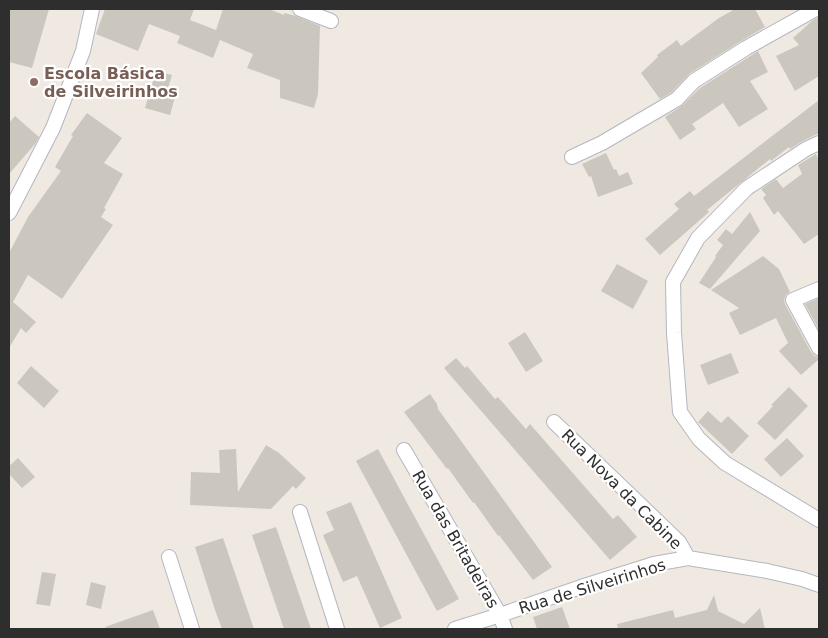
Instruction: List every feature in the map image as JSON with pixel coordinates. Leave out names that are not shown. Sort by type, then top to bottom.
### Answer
[{"type":"street","points":[[9,213],[53,128],[83,51],[92,9]]},
{"type":"street","points":[[300,9],[331,21]]},
{"type":"street","points":[[572,157],[602,143],[677,99],[694,81],[746,48],[816,9]]},
{"type":"street","points":[[819,143],[806,149],[747,188],[698,238],[673,282],[674,333],[680,412],[699,439],[725,462],[819,520]]},
{"type":"street","points":[[819,289],[792,300],[819,348]]},
{"type":"street","name":"Rua Nova da Cabine","points":[[554,422],[679,542],[688,558]]},
{"type":"street","name":"Rua das Britadeiras","points":[[404,450],[500,615],[505,629]]},
{"type":"street","points":[[300,512],[337,629]]},
{"type":"street","points":[[169,557],[192,629]]},
{"type":"street","name":"Rua de Silveirinhos","points":[[454,629],[581,586],[654,564],[688,558],[767,571],[819,585]]},
{"type":"building","points":[[9,9],[49,9],[32,68],[9,62]]},
{"type":"building","points":[[105,9],[194,9],[190,20],[216,30],[223,9],[269,9],[284,15],[284,13],[296,16],[320,26],[318,94],[314,108],[280,98],[280,80],[247,68],[253,54],[220,40],[213,58],[177,43],[180,36],[149,24],[138,51],[96,34]]},
{"type":"building","points":[[735,9],[755,9],[765,27],[689,74],[672,92],[660,99],[641,73],[658,57],[657,55],[677,40],[681,46],[719,18]]},
{"type":"building","points":[[819,17],[819,76],[795,91],[776,56],[799,45],[793,38]]},
{"type":"building","points":[[758,51],[768,72],[750,81],[768,109],[739,127],[723,103],[692,124],[696,129],[680,140],[665,117],[683,105],[700,88]]},
{"type":"building","points":[[156,71],[172,75],[168,88],[177,90],[170,115],[145,108]]},
{"type":"building","points":[[819,100],[819,133],[790,149],[789,147],[771,161],[770,159],[707,210],[709,212],[660,255],[645,239],[679,209],[674,204],[690,191],[694,196]]},
{"type":"building","points":[[87,113],[122,138],[104,163],[123,174],[101,217],[113,225],[62,299],[28,275],[13,302],[36,322],[26,333],[21,328],[9,348],[9,253],[28,217],[61,171],[55,167],[73,136],[71,135]]},
{"type":"building","points":[[15,116],[39,137],[9,174],[9,123]]},
{"type":"building","points":[[606,153],[619,176],[628,172],[633,184],[598,197],[591,176],[589,177],[582,164]]},
{"type":"building","points":[[816,154],[819,161],[819,234],[804,244],[778,211],[774,215],[763,198],[766,195],[761,189],[776,179],[783,188],[802,174],[798,165]]},
{"type":"building","points":[[750,212],[760,231],[710,289],[699,283],[723,245],[717,240],[726,229],[732,234]]},
{"type":"building","points":[[763,256],[779,269],[790,292],[786,295],[785,304],[811,352],[819,357],[801,375],[779,351],[788,343],[776,318],[740,335],[729,313],[739,308],[711,290]]},
{"type":"building","points":[[617,264],[648,281],[633,309],[601,291]]},
{"type":"building","points":[[819,298],[819,330],[805,304]]},
{"type":"building","points":[[525,332],[543,361],[526,372],[508,343]]},
{"type":"building","points":[[731,353],[739,373],[708,385],[700,365]]},
{"type":"building","points":[[456,358],[465,368],[467,366],[495,399],[498,397],[526,429],[530,424],[613,519],[618,515],[637,537],[610,560],[444,368]]},
{"type":"building","points":[[31,366],[59,391],[44,408],[17,383]]},
{"type":"building","points":[[789,387],[808,406],[775,440],[757,423]]},
{"type":"building","points":[[430,394],[438,409],[552,567],[533,580],[404,412]]},
{"type":"building","points":[[708,411],[721,423],[728,416],[749,436],[732,454],[698,422]]},
{"type":"building","points":[[787,438],[804,456],[781,477],[764,459]]},
{"type":"building","points":[[266,445],[279,453],[306,478],[296,489],[293,486],[271,509],[190,505],[191,472],[220,473],[219,450],[236,449],[238,492]]},
{"type":"building","points":[[378,449],[459,599],[437,611],[356,461]]},
{"type":"building","points":[[18,458],[35,477],[22,488],[9,474],[9,466]]},
{"type":"building","points":[[351,502],[402,618],[380,628],[357,576],[343,582],[323,535],[334,530],[326,512]]},
{"type":"building","points":[[276,527],[311,629],[284,629],[252,535]]},
{"type":"building","points":[[223,538],[254,629],[222,629],[215,610],[195,547]]},
{"type":"building","points":[[42,572],[56,574],[50,606],[36,604]]},
{"type":"building","points":[[91,582],[106,586],[101,609],[86,605]]},
{"type":"building","points":[[714,595],[718,611],[744,624],[760,608],[765,629],[618,629],[617,624],[673,610],[675,618],[707,610]]},
{"type":"building","points":[[562,607],[570,629],[537,629],[533,617]]},
{"type":"building","points":[[153,610],[160,629],[106,629],[105,627]]},
{"type":"place","name":"Escola Básica de Silveirinhos","points":[[34,82]]}]
